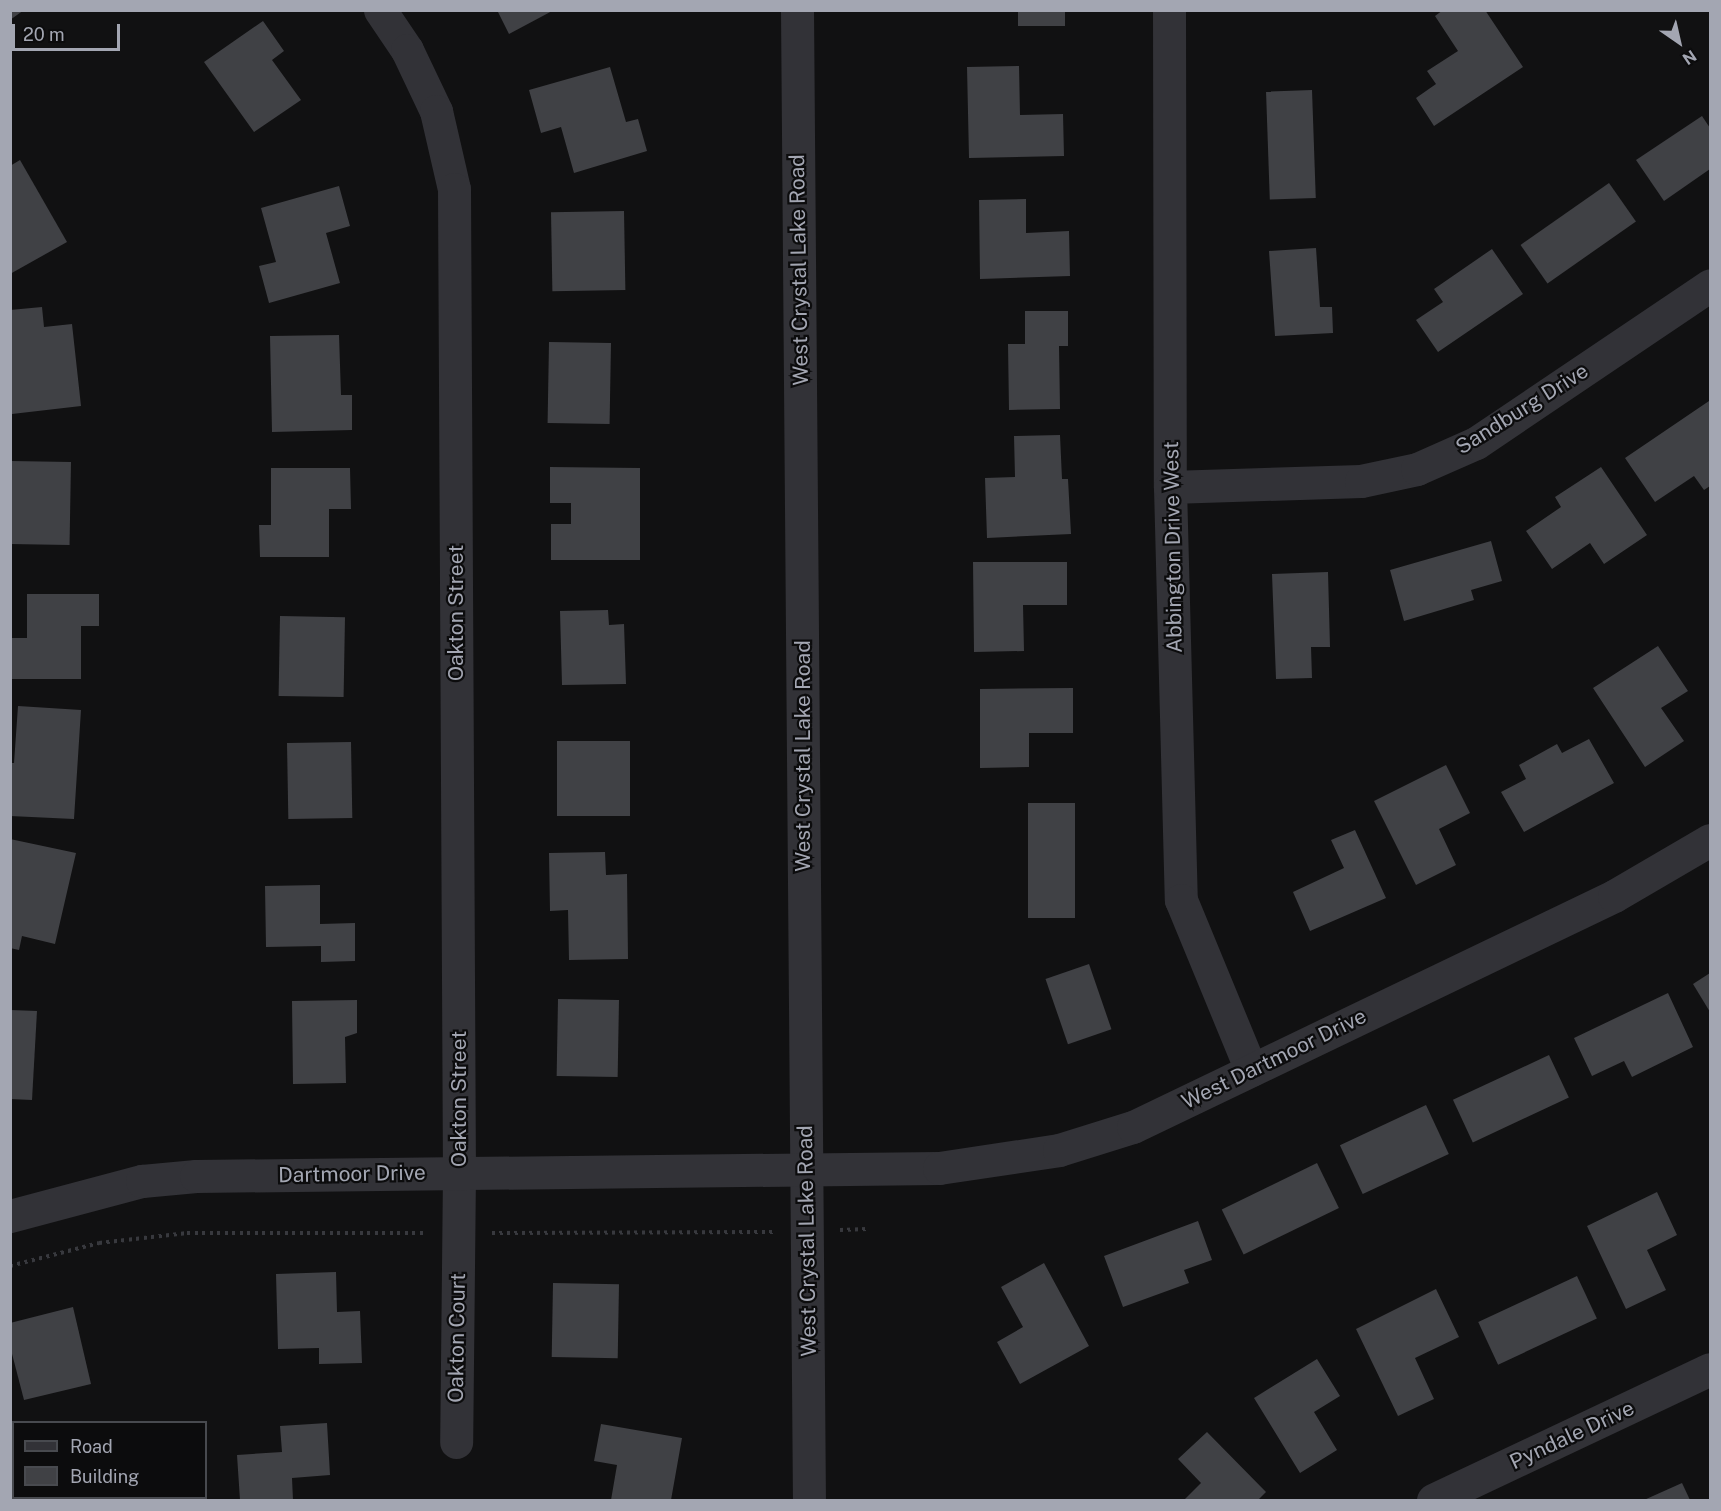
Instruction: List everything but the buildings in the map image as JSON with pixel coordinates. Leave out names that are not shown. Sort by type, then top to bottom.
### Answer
[{"type":"street","name":"Oakton Street","points":[[380,10],[407,50],[436,111],[454,189],[458,1233]]},
{"type":"street","name":"West Crystal Lake Road","points":[[797,10],[809,1500]]},
{"type":"street","name":"Abbington Drive West","points":[[1169,10],[1170,487],[1181,900],[1251,1070]]},
{"type":"street","name":"Sandburg Drive","points":[[1170,487],[1361,481],[1417,469],[1476,444],[1710,285]]},
{"type":"street","name":"West Dartmoor Drive","points":[[806,1167],[939,1168],[1059,1150],[1133,1127],[1614,896],[1710,840]]},
{"type":"street","name":"Dartmoor Drive","points":[[10,1216],[142,1181],[196,1176],[806,1167]]},
{"type":"street","name":"Oakton Court","points":[[456,1442],[458,1233]]},
{"type":"street","name":"Pyndale Drive","points":[[1433,1500],[1710,1369]]}]
